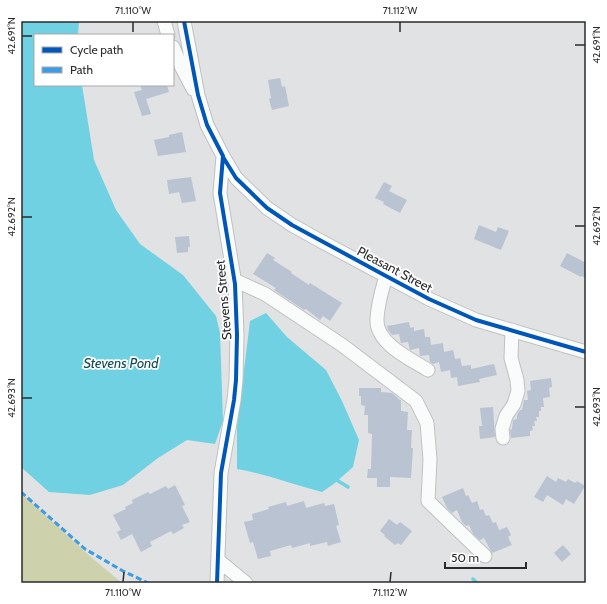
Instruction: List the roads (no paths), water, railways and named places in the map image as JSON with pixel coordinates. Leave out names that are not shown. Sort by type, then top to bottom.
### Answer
[{"type":"street","points":[[164,21],[168,34]]},
{"type":"street","points":[[184,21],[198,95],[207,125],[223,156]]},
{"type":"street","points":[[174,49],[188,81],[198,95]]},
{"type":"street","name":"Pleasant Street","points":[[223,156],[236,178],[267,208],[292,225],[386,276],[429,299],[476,320],[586,352]]},
{"type":"street","name":"Stevens Street","points":[[217,583],[221,472],[234,400],[237,335],[234,280],[220,193],[223,156]]},
{"type":"street","points":[[386,276],[377,322],[379,332],[387,344],[428,370]]},
{"type":"street","points":[[234,280],[265,294],[342,344],[416,401],[427,423],[430,459],[428,501],[485,556]]},
{"type":"street","points":[[503,438],[502,429],[506,416],[514,404],[518,391],[517,380],[511,358],[512,330]]},
{"type":"street","points":[[218,560],[246,583]]},
{"type":"water","name":"Stevens Pond","points":[[21,21],[79,21],[78,34],[34,34],[34,86],[82,86],[94,160],[116,210],[140,244],[183,275],[216,316],[220,333],[223,421],[215,444],[187,440],[158,458],[123,485],[90,495],[49,492],[21,467]]},
{"type":"water","points":[[266,313],[287,337],[326,370],[342,401],[359,440],[353,467],[322,492],[237,469],[237,427],[250,321]]},
{"type":"waterway","points":[[335,479],[348,487]]},
{"type":"waterway","points":[[473,579],[477,583]]}]
